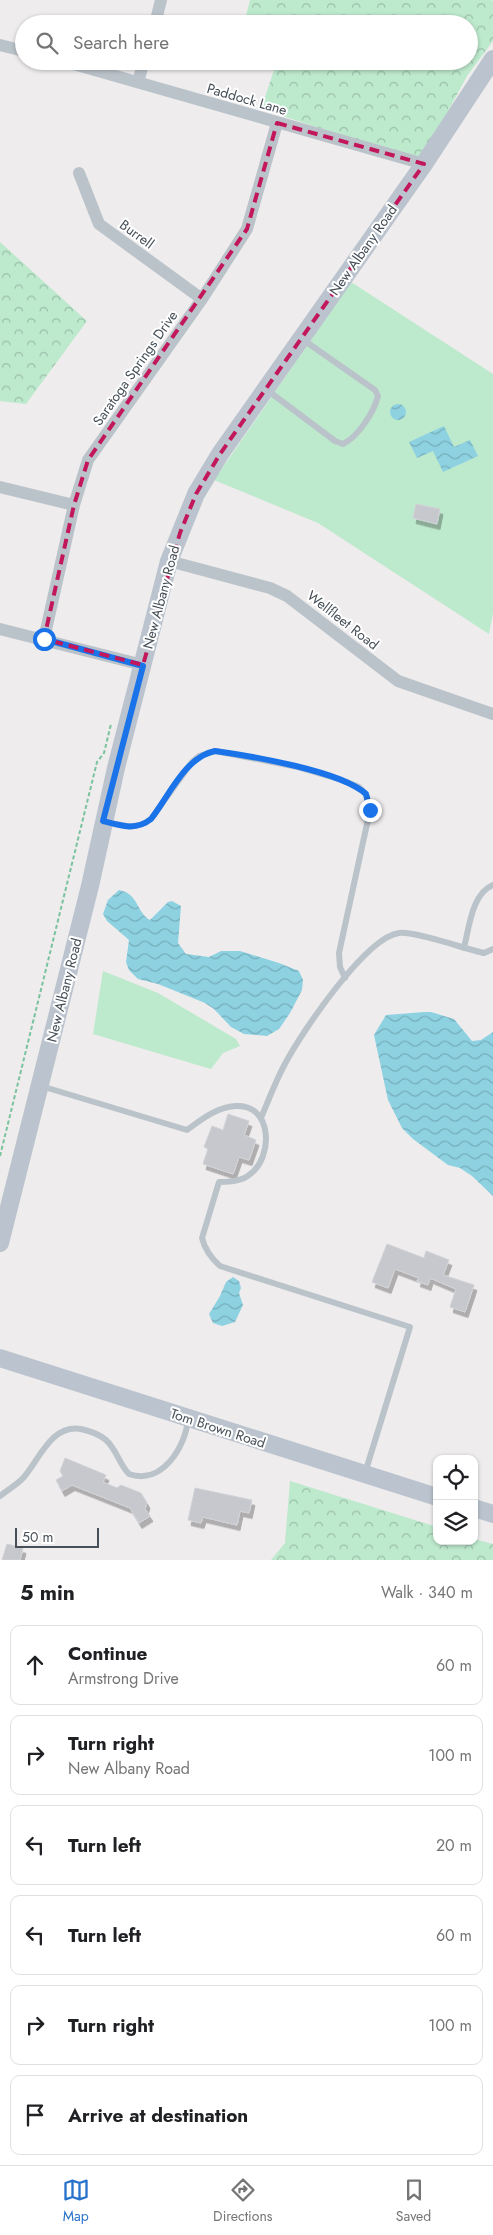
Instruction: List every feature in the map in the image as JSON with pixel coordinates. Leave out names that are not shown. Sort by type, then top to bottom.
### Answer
[{"type":"street","points":[[157,15],[161,0]]},
{"type":"street","points":[[0,45],[15,49]]},
{"type":"street","name":"New Albany Road","points":[[0,1243],[41,1086],[95,866],[103,821],[169,561],[196,494],[220,454],[424,164],[493,59]]},
{"type":"street","name":"Paddock Lane","points":[[95,70],[424,164]]},
{"type":"street","points":[[138,82],[141,70]]},
{"type":"street","name":"Saratoga Springs Drive","points":[[44,639],[74,505],[88,460],[202,299],[247,230],[277,123]]},
{"type":"street","name":"Burrell","points":[[80,173],[99,224],[202,299]]},
{"type":"street","points":[[0,487],[74,505]]},
{"type":"street","name":"Wellfleet Road","points":[[169,561],[270,588],[287,596],[398,681],[493,714]]},
{"type":"street","points":[[0,629],[143,666]]},
{"type":"street","name":"Tom Brown Road","points":[[0,1358],[433,1496]]},
{"type":"street","points":[[478,1509],[493,1514]]},
{"type":"lane","points":[[266,389],[343,444],[351,440],[376,405],[378,396],[375,390],[301,339]]},
{"type":"lane","points":[[103,821],[132,827],[143,826],[151,819],[192,762],[206,752],[215,751],[298,767],[339,779],[359,788],[366,794],[370,810],[339,953],[340,967],[345,978]]},
{"type":"lane","points":[[464,948],[479,896],[485,888],[493,885]]},
{"type":"lane","points":[[261,1118],[286,1062],[321,1007],[345,978],[386,937],[400,933],[484,952],[493,949]]},
{"type":"lane","points":[[41,1086],[187,1130],[222,1108],[237,1105],[252,1110],[261,1118],[267,1131],[263,1154],[258,1167],[248,1176],[219,1182],[202,1238],[204,1248],[220,1266],[410,1327],[364,1474]]},
{"type":"lane","points":[[0,1496],[23,1478],[60,1432],[71,1428],[93,1432],[103,1438],[114,1448],[120,1463],[129,1474],[144,1477],[156,1474],[183,1443],[188,1419]]},
{"type":"path","points":[[0,1156],[97,762],[104,753],[113,717]]},
{"type":"highlighted area","points":[[277,123],[424,164],[220,454],[196,494],[180,533],[143,665],[44,639],[74,505],[88,460],[247,229]]},
{"type":"green space","points":[[250,0],[491,0],[493,1],[493,41],[478,61],[478,15],[246,15]]},
{"type":"green space","points":[[274,70],[471,70],[421,161],[261,109]]},
{"type":"green space","points":[[0,242],[87,321],[26,404],[0,401]]},
{"type":"green space","points":[[351,282],[493,374],[493,613],[489,634],[318,523],[214,480]]},
{"type":"green space","points":[[103,971],[158,993],[236,1039],[240,1046],[223,1053],[211,1069],[93,1034]]},
{"type":"green space","points":[[290,1481],[433,1526],[433,1545],[478,1545],[478,1540],[493,1544],[493,1560],[271,1560],[285,1543]]},
{"type":"water","points":[[395,404],[401,404],[406,409],[404,418],[395,420],[390,415],[390,409]]},
{"type":"water","points":[[444,426],[454,447],[470,440],[478,456],[443,472],[433,451],[417,458],[409,442]]},
{"type":"water","points":[[119,890],[130,895],[145,917],[150,920],[168,902],[172,901],[181,906],[178,943],[186,954],[209,957],[221,951],[240,951],[299,971],[303,980],[302,990],[279,1029],[267,1036],[244,1034],[231,1027],[214,1009],[205,1003],[158,984],[138,979],[129,970],[126,962],[129,940],[107,921],[103,914],[108,900]]},
{"type":"water","points":[[431,1012],[454,1019],[472,1041],[481,1040],[493,1032],[493,1196],[472,1176],[460,1168],[448,1165],[413,1139],[402,1128],[388,1100],[374,1035],[386,1015]]},
{"type":"water","points":[[233,1277],[239,1281],[241,1288],[239,1293],[243,1305],[235,1322],[222,1326],[213,1323],[209,1314],[226,1282]]},
{"type":"building","points":[[416,504],[440,509],[437,524],[413,518]]},
{"type":"building","points":[[228,1114],[249,1121],[244,1135],[256,1140],[249,1160],[239,1157],[233,1174],[203,1164],[208,1149],[204,1147],[212,1126],[223,1130]]},
{"type":"building","points":[[387,1244],[424,1258],[426,1251],[449,1260],[443,1275],[474,1285],[465,1312],[450,1307],[456,1289],[430,1278],[428,1285],[417,1281],[419,1278],[395,1269],[388,1288],[372,1282]]},
{"type":"building","points":[[65,1458],[106,1475],[103,1482],[117,1488],[121,1485],[141,1493],[147,1503],[145,1509],[150,1516],[139,1523],[130,1508],[72,1485],[62,1491],[56,1480],[63,1476],[60,1471]]},
{"type":"building","points":[[195,1488],[252,1500],[249,1513],[240,1511],[237,1525],[203,1517],[201,1523],[188,1520]]},
{"type":"building","points":[[7,1544],[23,1548],[20,1560],[2,1560]]},
{"type":"route","points":[[44,639],[143,666],[103,821],[122,826],[143,826],[151,819],[192,762],[206,752],[215,751],[298,767],[349,782],[366,794],[370,810]]}]
